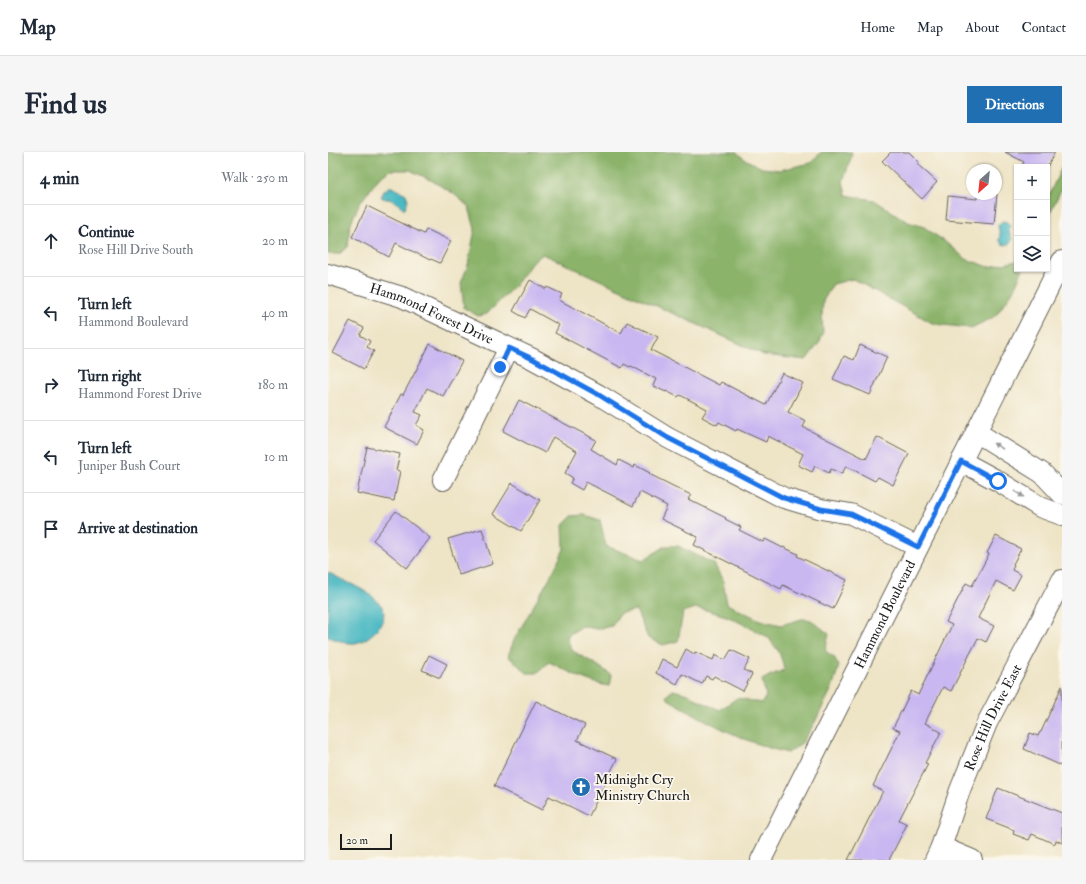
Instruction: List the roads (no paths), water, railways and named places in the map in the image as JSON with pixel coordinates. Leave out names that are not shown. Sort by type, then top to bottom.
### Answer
[{"type":"street","name":"Hammond Boulevard","points":[[761,860],[1062,261]]},
{"type":"street","name":"Hammond Forest Drive","points":[[328,274],[402,297],[533,359],[599,395],[668,438],[784,498],[821,509],[851,514],[918,547]]},
{"type":"street","points":[[443,480],[509,348]]},
{"type":"street","points":[[976,432],[1042,473],[1062,494]]},
{"type":"street","points":[[961,461],[998,481],[1040,507],[1062,515]]},
{"type":"street","name":"Rose Hill Drive East","points":[[938,854],[960,790],[987,723],[1062,580]]},
{"type":"street","points":[[938,854],[972,860]]},
{"type":"water","points":[[389,187],[406,194],[408,200],[405,208],[392,200],[381,197],[384,191]]},
{"type":"water","points":[[1003,221],[1010,225],[1009,232],[1012,240],[1007,245],[1002,244],[999,240],[1000,235],[998,226]]},
{"type":"water","points":[[328,572],[369,594],[380,604],[384,616],[382,622],[367,638],[355,643],[348,643],[328,637]]},
{"type":"place","name":"Midnight Cry Ministry Church","points":[[581,787]]}]
